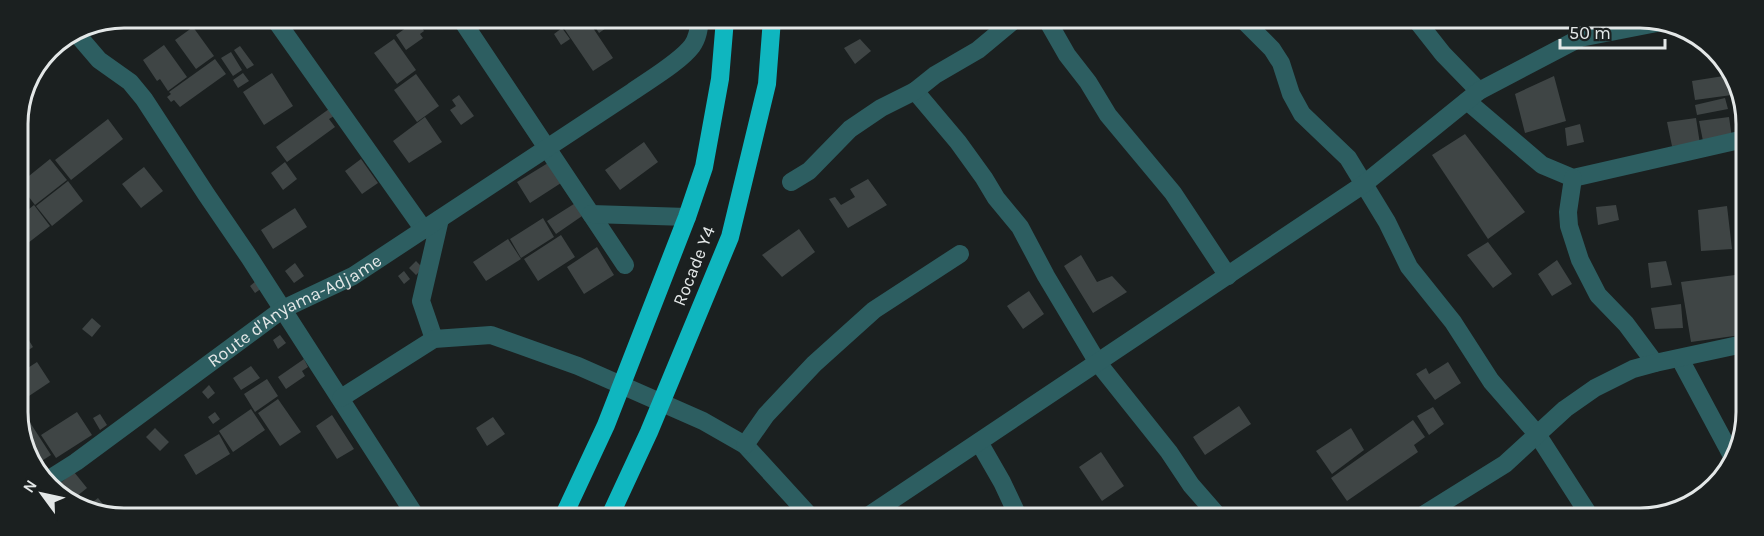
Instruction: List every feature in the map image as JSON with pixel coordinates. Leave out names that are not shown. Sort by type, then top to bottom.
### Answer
[{"type":"highway","name":"Rocade Y4","points":[[567,508],[606,425],[687,217],[704,167],[720,79],[724,29]]},
{"type":"highway","name":"Rocade Y4","points":[[614,508],[649,432],[730,237],[767,84],[771,29]]},
{"type":"street","points":[[282,29],[424,230]]},
{"type":"street","points":[[467,29],[625,265]]},
{"type":"street","name":"Route d'Anyama-Adjame","points":[[72,465],[283,309],[353,276],[548,149],[669,66],[692,46],[699,29]]},
{"type":"street","points":[[791,182],[809,171],[850,129],[882,108],[915,91],[935,75],[978,50],[1003,29]]},
{"type":"street","points":[[1052,29],[1108,115],[1173,193],[1228,276]]},
{"type":"street","points":[[1252,29],[1272,49],[1281,63],[1291,94],[1302,114],[1348,158],[1387,222],[1408,267],[1453,322],[1491,381],[1537,434],[1584,507]]},
{"type":"street","points":[[1423,29],[1473,96],[1542,165],[1573,178],[1736,141]]},
{"type":"street","points":[[881,508],[1364,184],[1473,96],[1580,38],[1626,29]]},
{"type":"street","points":[[81,39],[99,60],[130,82],[144,99],[410,508]]},
{"type":"street","points":[[915,91],[958,142],[996,198],[1020,227],[1046,276],[1098,363],[1211,507]]},
{"type":"street","points":[[1573,178],[1568,212],[1569,226],[1580,260],[1598,295],[1626,324],[1655,363]]},
{"type":"street","points":[[591,214],[687,217]]},
{"type":"street","points":[[434,339],[421,301],[440,219]]},
{"type":"street","points":[[745,445],[766,415],[814,364],[874,310],[960,254]]},
{"type":"street","points":[[341,398],[434,339],[491,335],[578,366],[704,421],[745,445],[802,508]]},
{"type":"street","points":[[1436,507],[1505,464],[1565,409],[1595,388],[1634,369],[1736,346]]},
{"type":"street","points":[[1680,359],[1728,448]]},
{"type":"street","points":[[979,442],[1014,507]]},
{"type":"building","points":[[190,29],[194,29],[214,56],[196,69],[175,40]]},
{"type":"building","points":[[404,29],[423,29],[424,31],[420,34],[423,38],[406,50],[396,35]]},
{"type":"building","points":[[563,29],[570,39],[561,45],[554,34]]},
{"type":"building","points":[[564,29],[594,29],[613,58],[593,71]]},
{"type":"building","points":[[394,39],[416,70],[397,84],[374,53]]},
{"type":"building","points":[[860,39],[871,51],[855,64],[844,48]]},
{"type":"building","points":[[164,45],[187,77],[168,91],[160,79],[157,81],[143,60]]},
{"type":"building","points":[[240,46],[254,65],[247,69],[234,50]]},
{"type":"building","points":[[231,52],[242,70],[233,76],[221,58]]},
{"type":"building","points":[[215,59],[226,74],[180,107],[174,100],[171,102],[167,97],[171,94],[169,92]]},
{"type":"building","points":[[243,73],[249,81],[238,88],[233,80]]},
{"type":"building","points":[[272,73],[293,106],[264,125],[243,92]]},
{"type":"building","points":[[416,74],[439,106],[417,122],[394,90]]},
{"type":"building","points":[[1554,76],[1566,121],[1525,133],[1515,94]]},
{"type":"building","points":[[1722,76],[1730,95],[1695,100],[1692,81]]},
{"type":"building","points":[[459,95],[474,116],[461,125],[450,110],[456,106],[452,100]]},
{"type":"building","points":[[1725,98],[1728,109],[1697,115],[1695,105]]},
{"type":"building","points":[[329,109],[334,116],[329,119],[335,127],[287,162],[276,147]]},
{"type":"building","points":[[425,117],[442,142],[409,163],[393,141]]},
{"type":"building","points":[[1729,117],[1732,138],[1703,141],[1699,121]]},
{"type":"building","points":[[1696,118],[1700,144],[1672,146],[1667,122]]},
{"type":"building","points":[[108,119],[123,139],[71,180],[55,160]]},
{"type":"building","points":[[1580,124],[1584,142],[1567,146],[1565,128]]},
{"type":"building","points":[[1465,134],[1525,212],[1488,239],[1432,155]]},
{"type":"building","points":[[644,142],[658,162],[620,190],[605,170]]},
{"type":"building","points":[[50,159],[67,180],[35,205],[29,197],[29,176]]},
{"type":"building","points":[[361,159],[378,183],[362,194],[345,171]]},
{"type":"building","points":[[285,162],[297,179],[283,190],[271,173]]},
{"type":"building","points":[[548,163],[561,183],[530,203],[517,182]]},
{"type":"building","points":[[144,167],[163,191],[141,208],[122,184]]},
{"type":"building","points":[[868,179],[887,205],[848,228],[829,199],[835,197],[841,205],[855,197],[850,189]]},
{"type":"building","points":[[68,181],[83,201],[52,226],[36,206]]},
{"type":"building","points":[[577,202],[585,214],[556,234],[547,221]]},
{"type":"building","points":[[34,205],[50,226],[29,242],[29,209]]},
{"type":"building","points":[[1616,205],[1619,220],[1598,225],[1596,207]]},
{"type":"building","points":[[1727,206],[1732,249],[1701,251],[1698,210]]},
{"type":"building","points":[[295,208],[307,227],[273,249],[261,230]]},
{"type":"building","points":[[543,218],[554,237],[521,258],[510,239]]},
{"type":"building","points":[[799,229],[815,252],[782,277],[762,255]]},
{"type":"building","points":[[561,235],[575,257],[538,281],[524,259]]},
{"type":"building","points":[[508,239],[521,259],[486,281],[473,262]]},
{"type":"building","points":[[1488,242],[1512,274],[1493,288],[1467,255]]},
{"type":"building","points":[[597,247],[614,275],[584,294],[567,267]]},
{"type":"building","points":[[1081,255],[1097,282],[1112,276],[1127,292],[1093,313],[1064,266]]},
{"type":"building","points":[[1557,260],[1572,284],[1552,296],[1538,274]]},
{"type":"building","points":[[416,261],[423,268],[416,275],[409,268]]},
{"type":"building","points":[[1666,261],[1672,285],[1651,288],[1648,263]]},
{"type":"building","points":[[295,263],[304,276],[294,283],[285,271]]},
{"type":"building","points":[[404,271],[410,279],[404,284],[398,276]]},
{"type":"building","points":[[1735,275],[1736,336],[1691,342],[1681,282]]},
{"type":"building","points":[[256,281],[262,288],[255,293],[250,286]]},
{"type":"building","points":[[1029,291],[1044,314],[1023,329],[1007,306]]},
{"type":"building","points":[[1681,304],[1683,328],[1655,329],[1651,308]]},
{"type":"building","points":[[92,318],[101,326],[92,337],[82,329]]},
{"type":"building","points":[[280,335],[286,343],[278,349],[273,340]]},
{"type":"building","points":[[304,359],[308,367],[302,371],[305,376],[286,389],[278,377]]},
{"type":"building","points":[[37,362],[50,382],[29,396],[29,367]]},
{"type":"building","points":[[1448,362],[1461,383],[1435,400],[1416,374],[1426,368],[1429,374]]},
{"type":"building","points":[[251,366],[260,378],[241,390],[233,378]]},
{"type":"building","points":[[267,379],[278,396],[255,412],[244,394]]},
{"type":"building","points":[[209,385],[215,393],[208,399],[202,392]]},
{"type":"building","points":[[278,399],[301,432],[280,446],[258,413]]},
{"type":"building","points":[[1239,406],[1251,424],[1205,455],[1193,437]]},
{"type":"building","points":[[1433,407],[1444,424],[1429,435],[1417,416]]},
{"type":"building","points":[[251,409],[265,430],[233,452],[219,431]]},
{"type":"building","points":[[77,412],[92,435],[56,458],[41,435]]},
{"type":"building","points":[[215,412],[220,419],[213,424],[208,417]]},
{"type":"building","points":[[100,414],[107,425],[100,430],[93,418]]},
{"type":"building","points":[[332,415],[354,449],[337,459],[316,426]]},
{"type":"building","points":[[493,417],[505,434],[487,446],[476,428]]},
{"type":"building","points":[[1413,420],[1425,437],[1414,445],[1418,452],[1347,501],[1331,478]]},
{"type":"building","points":[[30,422],[51,455],[41,460],[30,430]]},
{"type":"building","points":[[155,428],[169,442],[160,451],[146,437]]},
{"type":"building","points":[[1351,428],[1364,450],[1332,474],[1316,451]]},
{"type":"building","points":[[219,434],[230,454],[196,475],[184,455]]},
{"type":"building","points":[[1101,452],[1124,486],[1102,501],[1079,467]]},
{"type":"building","points":[[74,472],[87,488],[76,495],[72,492],[72,474]]},
{"type":"building","points":[[98,498],[104,505],[100,504],[93,502]]}]
